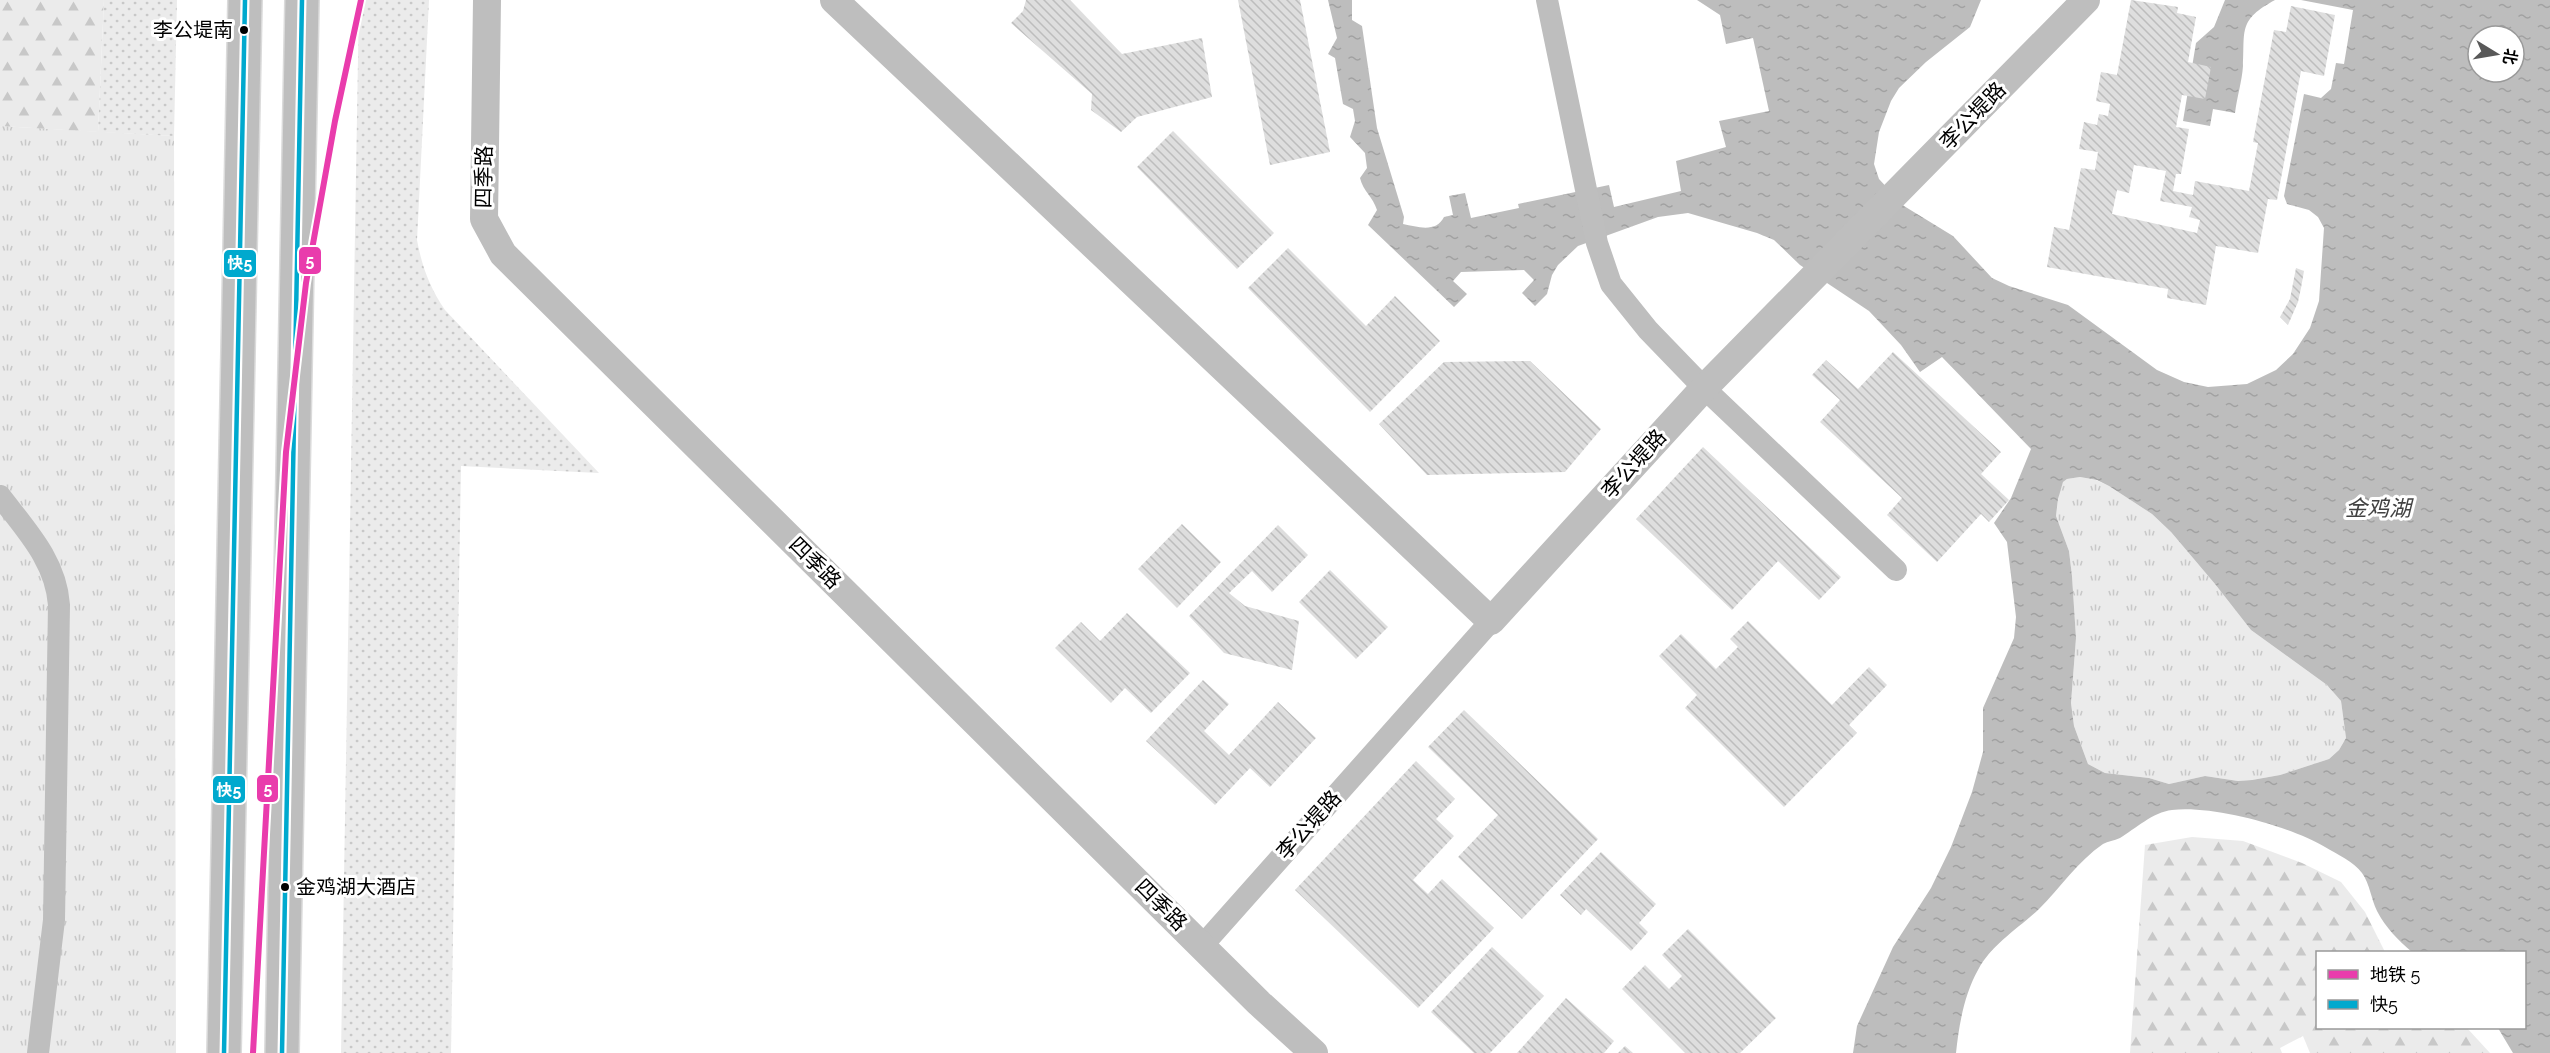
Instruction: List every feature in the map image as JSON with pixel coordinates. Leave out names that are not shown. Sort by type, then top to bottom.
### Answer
[{"type":"main road","points":[[224,1053],[245,0]]},
{"type":"main road","points":[[282,1053],[302,0]]},
{"type":"street","name":"四季路","points":[[487,0],[484,219],[503,254],[1202,946],[1314,1053]]},
{"type":"street","points":[[834,0],[1491,621]]},
{"type":"street","points":[[1548,0],[1597,243],[1611,284],[1648,330],[1704,388],[1896,570]]},
{"type":"street","name":"李公堤路","points":[[1202,946],[1491,621],[1704,388],[1805,288],[2086,0]]},
{"type":"street","points":[[0,496],[48,562],[58,598],[54,920],[38,1053]]},
{"type":"green space","points":[[0,0],[104,0],[98,132],[0,126]]},
{"type":"green space","points":[[104,0],[177,0],[174,136],[98,132]]},
{"type":"green space","points":[[359,0],[429,0],[417,240],[424,268],[435,294],[445,310],[599,473],[461,466],[451,1053],[341,1053]]},
{"type":"green space","points":[[0,126],[174,136],[176,1053],[0,1053]]},
{"type":"green space","points":[[2080,477],[2096,480],[2109,486],[2152,514],[2171,532],[2251,630],[2327,685],[2341,701],[2346,738],[2339,750],[2329,759],[2280,775],[2238,781],[2205,776],[2169,784],[2149,778],[2105,773],[2088,764],[2074,726],[2071,703],[2076,638],[2072,576],[2069,551],[2056,516],[2063,482]]},
{"type":"green space","points":[[2192,837],[2243,841],[2302,863],[2341,882],[2365,912],[2384,951],[2316,951],[2316,1029],[2468,1029],[2490,1053],[2310,1053],[2303,1036],[2280,1048],[2282,1053],[2130,1053],[2145,845]]},
{"type":"water","name":"金鸡湖","points":[[1328,0],[1352,0],[1352,20],[1362,26],[1377,128],[1404,217],[1403,224],[1426,228],[1441,222],[1444,217],[1453,215],[1449,196],[1465,193],[1471,218],[1519,208],[1518,204],[1609,185],[1614,207],[1681,191],[1676,161],[1726,147],[1719,121],[1769,111],[1753,38],[1726,44],[1720,15],[1697,0],[1981,0],[1970,27],[1926,62],[1899,88],[1891,101],[1879,132],[1874,164],[1879,179],[1904,206],[1953,236],[1992,278],[2009,286],[2068,305],[2157,370],[2184,382],[2208,387],[2247,384],[2276,370],[2293,354],[2310,328],[2319,301],[2324,228],[2318,217],[2309,210],[2287,204],[2284,196],[2304,94],[2321,98],[2331,89],[2336,63],[2344,64],[2353,10],[2301,0],[2550,0],[2550,1053],[2513,1053],[2499,1029],[2526,1029],[2526,951],[2411,951],[2384,923],[2377,911],[2365,877],[2355,865],[2345,858],[2310,839],[2272,825],[2229,814],[2189,809],[2165,811],[2144,821],[2120,838],[2103,844],[2077,866],[2039,909],[1990,953],[1978,970],[1969,990],[1956,1053],[1853,1053],[1857,1026],[1893,947],[1931,888],[1951,847],[1972,792],[1983,752],[1983,708],[2014,638],[2016,617],[2007,542],[1994,523],[2011,498],[2031,449],[1942,357],[1920,372],[1901,345],[1869,311],[1800,265],[1774,240],[1688,213],[1658,217],[1578,246],[1558,265],[1552,275],[1547,294],[1535,306],[1522,293],[1534,280],[1524,270],[1461,272],[1453,281],[1467,294],[1454,307],[1368,225],[1377,210],[1360,178],[1367,168],[1365,153],[1350,137],[1355,121],[1353,109],[1343,104],[1335,58],[1328,54],[1337,38]],"holes":[[[2080,477],[2097,480],[2152,514],[2171,532],[2251,630],[2327,685],[2341,701],[2346,738],[2339,750],[2329,759],[2280,775],[2252,780],[2238,781],[2205,776],[2169,784],[2149,778],[2105,773],[2088,764],[2074,726],[2071,703],[2076,638],[2072,576],[2069,551],[2056,516],[2063,482],[2067,479]]]},
{"type":"water","points":[[2225,0],[2275,0],[2255,14],[2246,27],[2235,113],[2213,109],[2210,126],[2183,121],[2196,43],[2214,27]]},
{"type":"building","points":[[1026,0],[1070,0],[1122,54],[1202,38],[1212,97],[1137,117],[1121,132],[1091,110],[1092,94],[1011,23],[1023,11]]},
{"type":"building","points":[[1238,0],[1300,0],[1330,152],[1270,165]]},
{"type":"building","points":[[2131,0],[2178,7],[2177,13],[2196,17],[2188,62],[2211,67],[2205,99],[2182,95],[2176,127],[2189,129],[2181,174],[2176,174],[2173,191],[2193,195],[2195,181],[2249,191],[2258,143],[2253,142],[2274,30],[2286,32],[2291,6],[2335,15],[2324,76],[2301,71],[2277,200],[2268,199],[2258,253],[2216,246],[2206,305],[2167,298],[2168,289],[2047,267],[2054,227],[2069,230],[2081,168],[2095,170],[2098,152],[2079,149],[2084,122],[2097,125],[2099,114],[2108,116],[2110,104],[2096,101],[2101,72],[2117,75]],"holes":[[[2134,165],[2166,171],[2160,201],[2192,207],[2189,217],[2200,220],[2197,233],[2112,214],[2117,190],[2129,193]]]},
{"type":"building","points":[[1173,131],[1274,233],[1237,269],[1137,167]]},
{"type":"building","points":[[1288,248],[1366,326],[1395,296],[1440,341],[1370,412],[1248,288]]},
{"type":"building","points":[[2296,268],[2304,271],[2298,302],[2288,325],[2280,317],[2290,299]]},
{"type":"building","points":[[1893,352],[2001,452],[1981,474],[2009,500],[1989,522],[1981,514],[1937,562],[1887,515],[1902,498],[1820,422],[1840,400],[1812,375],[1826,360],[1858,389]]},
{"type":"building","points":[[1530,361],[1601,429],[1565,472],[1427,475],[1379,424],[1444,362]]},
{"type":"building","points":[[1703,447],[1841,577],[1819,600],[1778,561],[1732,610],[1636,519]]},
{"type":"building","points":[[1182,524],[1221,562],[1177,608],[1138,569]]},
{"type":"building","points":[[1278,525],[1308,555],[1272,592],[1252,571],[1229,593],[1245,606],[1299,621],[1292,670],[1224,653],[1189,616]]},
{"type":"building","points":[[1330,570],[1388,627],[1356,659],[1299,602]]},
{"type":"building","points":[[1127,613],[1190,673],[1151,713],[1125,688],[1111,703],[1055,648],[1081,622],[1100,641]]},
{"type":"building","points":[[1748,621],[1832,705],[1869,667],[1887,685],[1849,725],[1857,733],[1784,807],[1685,708],[1697,695],[1659,656],[1681,634],[1716,669],[1738,647],[1730,639]]},
{"type":"building","points":[[1203,680],[1229,704],[1204,731],[1229,755],[1278,702],[1316,738],[1270,787],[1250,768],[1215,805],[1146,741]]},
{"type":"building","points":[[1464,710],[1598,839],[1522,919],[1458,857],[1498,815],[1428,747]]},
{"type":"building","points":[[1416,761],[1455,799],[1436,819],[1454,836],[1413,880],[1428,894],[1442,879],[1494,928],[1418,1008],[1295,890]]},
{"type":"building","points":[[1601,852],[1656,904],[1639,923],[1648,932],[1631,951],[1586,909],[1581,915],[1560,895]]},
{"type":"building","points":[[1688,929],[1776,1018],[1740,1053],[1685,1053],[1622,989],[1645,965],[1669,989],[1682,976],[1662,955]]},
{"type":"building","points":[[1492,947],[1544,996],[1490,1053],[1474,1053],[1431,1012]]},
{"type":"building","points":[[1566,998],[1614,1041],[1604,1053],[1517,1053]]},
{"type":"building","points":[[1625,1046],[1633,1053],[1618,1053]]},
{"type":"metro line","name":"5","points":[[253,1053],[286,452],[306,283],[335,121],[361,0]]},
{"type":"transit line","name":"快5","points":[[224,1053],[245,0]]},
{"type":"transit line","name":"快5","points":[[282,1053],[302,0]]},
{"type":"place","name":"李公堤南","points":[[244,30]]},
{"type":"place","name":"金鸡湖大酒店","points":[[285,887]]}]
